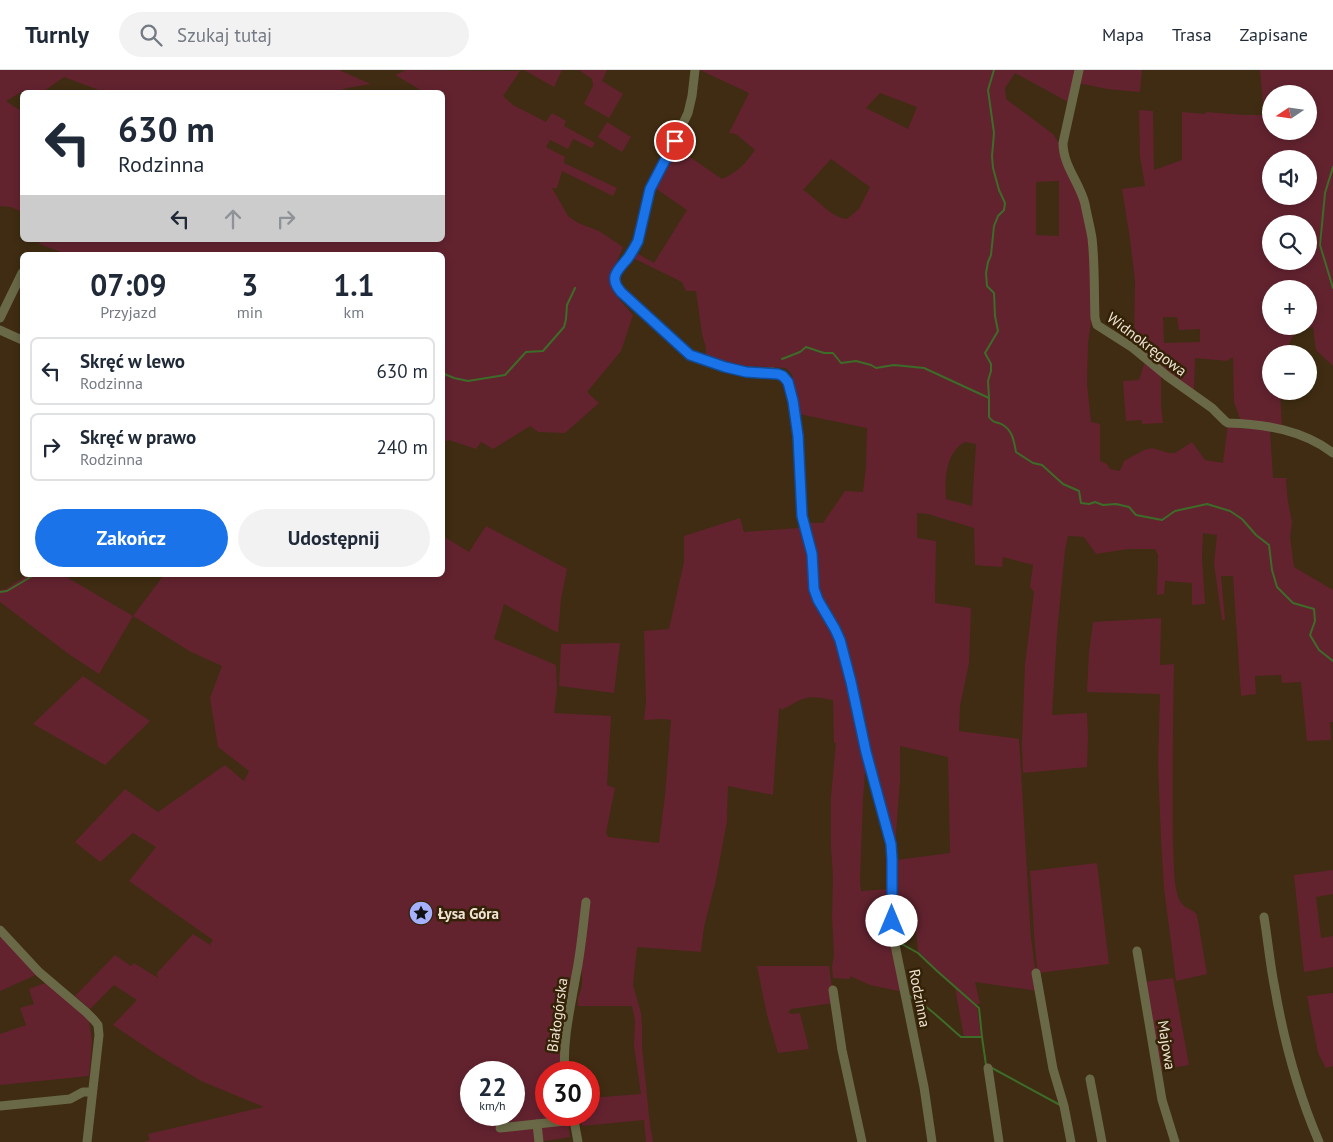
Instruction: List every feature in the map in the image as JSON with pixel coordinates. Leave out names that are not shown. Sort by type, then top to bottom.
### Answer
[{"type":"street","name":"Rodzinna","points":[[695,70],[688,113],[653,182],[638,241],[616,273],[615,282],[621,292],[690,355],[746,372],[778,374],[786,378],[790,386],[798,436],[802,516],[812,554],[814,589],[840,640],[866,752],[891,844],[893,935],[924,1087],[932,1142]]},
{"type":"street","name":"Widnokręgowa","points":[[1079,70],[1063,151],[1066,162],[1084,200],[1090,226],[1094,318],[1097,325],[1133,348],[1166,376],[1212,408],[1228,423],[1253,424],[1296,433],[1333,453]]},
{"type":"street","points":[[0,318],[20,277]]},
{"type":"street","points":[[0,330],[20,339]]},
{"type":"street","name":"Białogórska","points":[[565,1061],[568,1018],[579,961],[586,902]]},
{"type":"street","points":[[1264,917],[1274,988],[1286,1043],[1302,1097],[1319,1142]]},
{"type":"street","points":[[0,930],[31,965],[86,1012],[98,1025],[99,1035],[87,1142]]},
{"type":"street","name":"Majowa","points":[[1137,951],[1161,1094],[1175,1142]]},
{"type":"street","points":[[1036,973],[1051,1061],[1064,1106],[1071,1142]]},
{"type":"street","points":[[833,990],[842,1050],[862,1142]]},
{"type":"street","points":[[988,1068],[999,1142]]},
{"type":"street","points":[[1090,1079],[1102,1142]]},
{"type":"street","points":[[0,1106],[70,1099],[83,1092],[92,1092]]},
{"type":"street","points":[[500,1128],[535,1124]]},
{"type":"street","points":[[537,1126],[538,1142]]},
{"type":"street","points":[[575,1126],[578,1142]]},
{"type":"shaded area","points":[[0,70],[339,70],[371,84],[342,90],[99,90],[64,77],[45,90],[20,90],[20,93],[6,101],[20,110],[20,211],[11,207],[0,206]]},
{"type":"shaded area","points":[[406,70],[520,71],[503,96],[513,105],[546,122],[552,113],[566,121],[564,126],[595,143],[592,148],[573,139],[568,149],[550,140],[546,147],[565,157],[564,163],[617,188],[613,196],[562,171],[557,188],[552,188],[568,216],[578,223],[599,231],[623,247],[609,280],[618,298],[633,315],[621,351],[587,392],[599,403],[565,433],[538,432],[530,426],[493,449],[481,442],[476,449],[449,440],[445,441],[445,252],[61,252],[39,244],[40,242],[445,242],[445,90],[421,90],[395,75]]},
{"type":"shaded area","points":[[524,70],[562,70],[554,87]]},
{"type":"shaded area","points":[[579,70],[607,70],[602,81],[623,94],[609,118],[584,104],[593,86],[592,79]]},
{"type":"shaded area","points":[[700,70],[1076,70],[1070,103],[1015,73],[1005,88],[1006,99],[1053,134],[1062,148],[1086,213],[1093,311],[1088,342],[1087,384],[1091,422],[1100,424],[1100,461],[1107,464],[1110,469],[1119,471],[1124,461],[1144,450],[1152,448],[1175,453],[1192,442],[1205,460],[1223,463],[1228,424],[1243,428],[1270,430],[1273,478],[1287,478],[1288,502],[1292,522],[1290,537],[1294,567],[1333,590],[1333,722],[1330,722],[1331,740],[1307,741],[1301,682],[1282,683],[1281,675],[1255,676],[1256,694],[1241,696],[1233,576],[1221,576],[1225,620],[1222,620],[1214,564],[1217,535],[1203,533],[1202,558],[1205,604],[1192,605],[1192,583],[1165,581],[1164,594],[1157,595],[1158,555],[1155,549],[1128,549],[1096,554],[1084,537],[1068,536],[1057,633],[1052,715],[1087,713],[1087,767],[1023,773],[1022,744],[1025,665],[1034,592],[1030,587],[1033,565],[1003,557],[1002,567],[975,565],[974,528],[928,514],[917,513],[917,538],[936,541],[935,603],[971,608],[969,663],[960,706],[959,731],[1019,739],[1031,938],[1038,991],[975,982],[980,1004],[976,1004],[936,970],[918,951],[914,909],[895,907],[896,860],[950,853],[948,757],[900,746],[900,781],[895,846],[875,770],[866,761],[860,879],[861,891],[889,889],[888,931],[903,992],[870,985],[850,976],[850,979],[833,978],[831,797],[836,743],[834,743],[833,700],[816,697],[808,698],[781,710],[779,708],[773,795],[728,786],[727,821],[716,880],[704,927],[701,952],[637,947],[633,985],[641,1013],[642,1047],[653,1142],[646,1142],[644,1120],[600,1124],[600,1097],[641,1094],[634,1046],[635,1021],[632,1006],[578,1006],[582,984],[581,967],[564,1061],[535,1061],[535,1126],[568,1126],[570,1137],[538,1142],[143,1142],[150,1140],[148,1134],[264,1107],[201,1081],[113,1025],[137,1000],[114,985],[90,1009],[75,996],[115,955],[131,966],[134,963],[158,978],[157,973],[193,934],[212,946],[210,944],[213,940],[129,881],[156,847],[133,833],[100,862],[75,842],[125,789],[158,812],[225,765],[244,781],[249,771],[218,747],[210,698],[222,666],[191,652],[133,616],[162,577],[445,577],[445,537],[469,552],[486,526],[567,569],[561,599],[558,633],[504,604],[494,639],[556,665],[557,689],[554,713],[611,716],[607,785],[615,788],[606,833],[608,837],[659,843],[671,720],[644,720],[646,702],[644,631],[669,629],[684,562],[684,536],[740,518],[744,532],[798,528],[807,523],[823,523],[845,491],[863,492],[866,467],[867,428],[799,414],[792,374],[786,368],[727,365],[702,356],[706,354],[706,348],[702,334],[696,291],[686,291],[682,282],[633,258],[635,252],[654,263],[687,210],[655,188],[675,147],[722,179],[741,167],[755,150],[736,134],[729,133],[749,93]],"holes":[[[880,93],[917,107],[908,129],[866,108]],[[831,159],[870,187],[859,209],[847,219],[835,215],[803,190]],[[1059,181],[1059,236],[1036,235],[1036,182]],[[965,442],[976,444],[972,506],[946,499],[946,475],[950,460],[953,453]]]},
{"type":"shaded area","points":[[1081,70],[1142,70],[1140,92],[1107,89],[1078,83]]},
{"type":"shaded area","points":[[1260,70],[1333,70],[1333,366],[1317,351],[1317,345],[1315,345],[1314,335],[1317,335],[1317,280],[1262,280],[1262,335],[1294,335],[1288,345],[1262,345],[1262,400],[1280,400],[1282,429],[1240,419],[1234,402],[1233,357],[1227,361],[1195,358],[1194,391],[1161,374],[1163,423],[1142,424],[1142,420],[1126,421],[1123,381],[1139,380],[1147,355],[1134,348],[1135,281],[1122,189],[1145,186],[1140,156],[1139,110],[1153,111],[1154,170],[1182,160],[1182,112],[1262,115],[1262,140],[1318,140],[1318,85],[1262,85],[1262,92]],"holes":[[[1163,317],[1177,317],[1179,330],[1200,329],[1200,342],[1164,343]]]},
{"type":"shaded area","points":[[607,122],[631,137],[622,152],[598,137]]},
{"type":"shaded area","points":[[24,577],[66,577],[133,616],[99,674],[70,655],[0,602],[0,590],[6,589]]},
{"type":"shaded area","points":[[1161,618],[1160,665],[1174,664],[1173,844],[1175,881],[1181,903],[1197,915],[1207,974],[1176,981],[1164,888],[1161,840],[1158,764],[1160,694],[1087,692],[1093,622]]},
{"type":"shaded area","points":[[620,643],[614,693],[559,686],[561,644]]},
{"type":"shaded area","points":[[83,676],[150,721],[105,765],[33,724]]},
{"type":"shaded area","points":[[1097,863],[1109,964],[1038,973],[1030,871]]},
{"type":"shaded area","points":[[1333,870],[1333,894],[1316,897],[1321,938],[1333,936],[1333,967],[1304,972],[1294,875]]},
{"type":"shaded area","points":[[0,935],[38,974],[0,991]]},
{"type":"shaded area","points":[[757,966],[829,966],[834,1003],[791,1009],[788,1012],[791,1014],[800,1013],[809,1049],[778,1053],[767,1015]]},
{"type":"shaded area","points":[[1173,978],[1189,1065],[1159,1070],[1144,982]]},
{"type":"shaded area","points":[[48,982],[85,1013],[89,1021],[92,1042],[89,1076],[0,1085],[0,1034],[26,1025],[20,1008],[34,1004],[29,989]]},
{"type":"shaded area","points":[[955,988],[977,1007],[981,1037],[964,1037]]},
{"type":"shaded area","points":[[1333,993],[1333,1066],[1326,1068],[1318,1053],[1307,996]]},
{"type":"waterway","points":[[989,398],[988,381],[991,364],[985,353],[998,331],[994,293],[987,286],[986,273],[991,255],[994,226],[998,216],[1004,210],[1005,203],[999,190],[992,156],[994,133],[988,90],[994,70]]},
{"type":"waterway","points":[[1333,167],[1325,193],[1320,245],[1333,288]]},
{"type":"waterway","points":[[445,374],[468,381],[505,375],[526,352],[543,351],[564,327],[567,305],[575,288]]},
{"type":"waterway","points":[[782,359],[800,352],[806,347],[824,353],[833,353],[841,363],[856,361],[876,368],[894,365],[924,368],[989,398],[989,417],[1009,430],[1013,437],[1016,452],[1033,463],[1042,465],[1063,484],[1079,491],[1081,503],[1116,504],[1129,507],[1136,515],[1162,520],[1175,511],[1207,504],[1230,511],[1242,519],[1256,535],[1269,545],[1272,570],[1277,587],[1293,603],[1314,609],[1315,621],[1310,635],[1319,650],[1333,661]]},
{"type":"waterway","points":[[0,592],[7,591],[31,577]]},
{"type":"waterway","points":[[900,943],[918,953],[979,1008],[982,1037]]},
{"type":"waterway","points":[[909,996],[930,1010],[961,1037],[982,1037],[986,1065],[988,1066]]},
{"type":"waterway","points":[[992,1068],[1060,1105]]},
{"type":"place","name":"Łysa Góra","points":[[421,913]]},
{"type":"route","points":[[675,141],[650,189],[638,241],[616,273],[615,282],[621,292],[690,355],[746,372],[772,372],[786,378],[790,386],[798,436],[802,516],[812,554],[814,589],[818,600],[835,629],[845,656],[866,752],[891,844],[892,921]]}]
